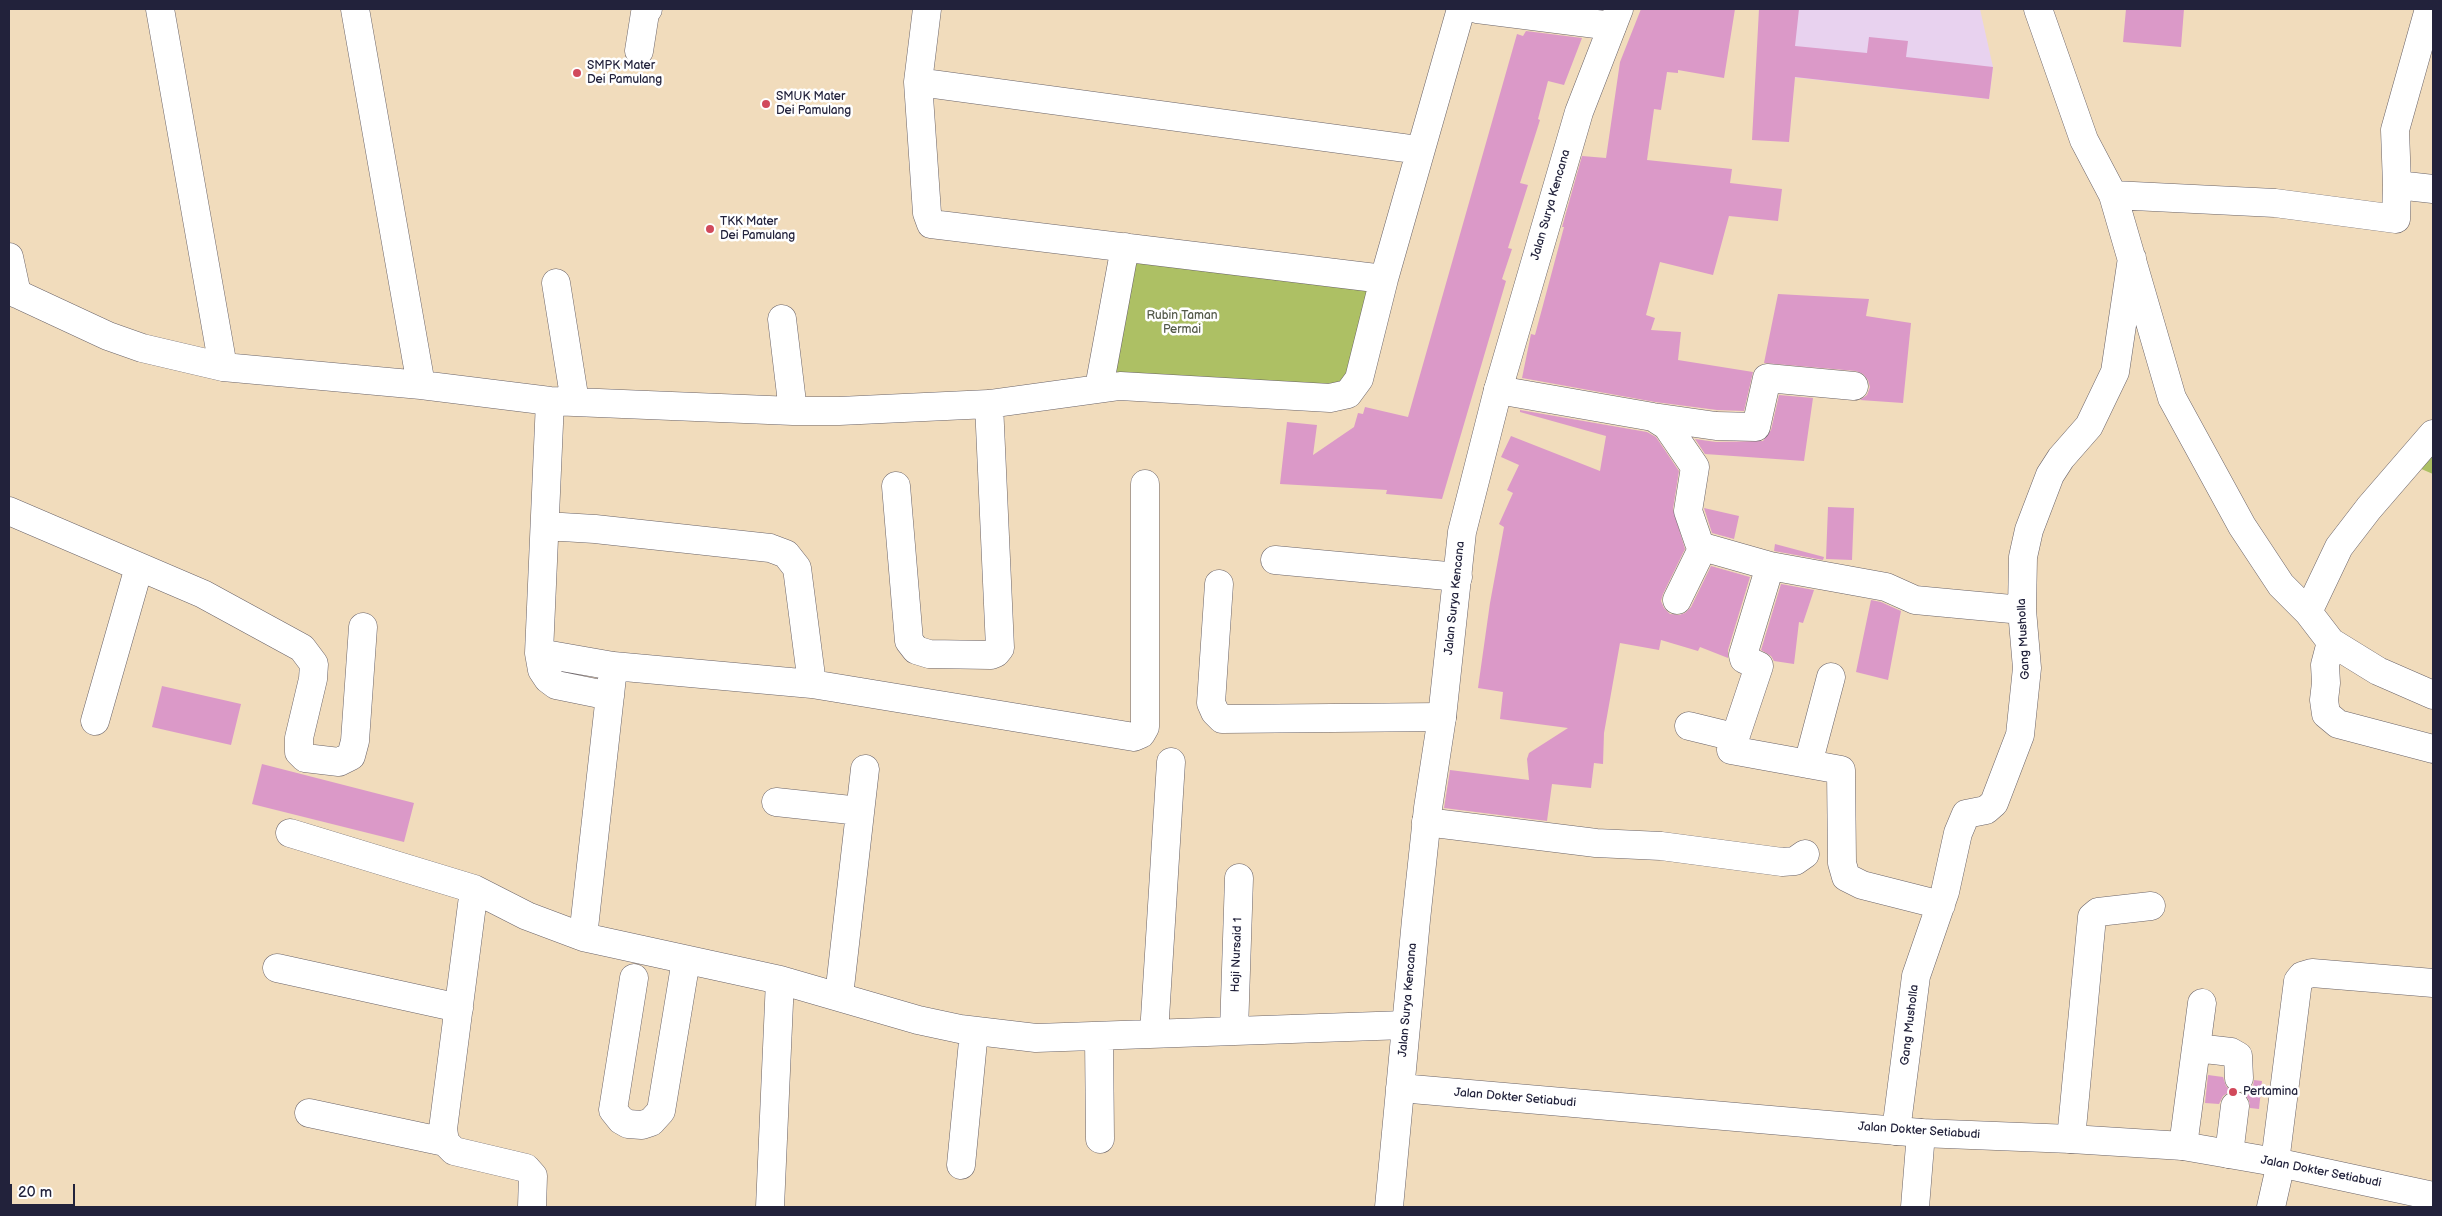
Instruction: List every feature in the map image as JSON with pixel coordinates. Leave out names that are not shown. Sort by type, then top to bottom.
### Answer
[{"type":"street","points":[[160,9],[223,367]]},
{"type":"street","points":[[354,9],[421,385]]},
{"type":"street","points":[[639,51],[645,13],[648,9]]},
{"type":"street","points":[[927,9],[918,82],[926,214],[931,224],[1384,278]]},
{"type":"street","points":[[9,257],[13,292],[108,336],[156,352],[223,367],[421,385],[562,401],[793,411],[989,404],[1120,386],[1330,398],[1348,394],[1359,379],[1384,278],[1460,9]]},
{"type":"street","points":[[1477,9],[1615,17]]},
{"type":"street","points":[[2038,9],[2084,140],[2113,195],[2172,398],[2242,526],[2281,585],[2308,612],[2331,642],[2363,663],[2433,695]]},
{"type":"street","points":[[2113,195],[2275,203],[2396,219],[2396,130],[2429,9]]},
{"type":"street","name":"Jalan Surya Kencana","points":[[1389,1207],[1426,822],[1442,717],[1462,532],[1498,390],[1579,112],[1615,17]]},
{"type":"street","points":[[918,82],[1419,150]]},
{"type":"street","points":[[2397,186],[2433,189]]},
{"type":"street","points":[[1099,388],[1125,247]]},
{"type":"street","name":"Gang Musholla","points":[[1915,1207],[1908,1132],[1916,976],[1941,905],[1963,818],[1966,814],[1986,810],[1994,803],[2020,734],[2027,668],[2022,610],[2023,557],[2038,504],[2050,475],[2061,458],[2089,426],[2115,372],[2132,258]]},
{"type":"street","points":[[556,283],[562,401],[545,526],[539,653],[542,670],[548,679],[556,685],[610,696]]},
{"type":"street","points":[[782,320],[793,411]]},
{"type":"street","points":[[1498,390],[1653,417],[1716,426],[1756,427],[1767,378],[1854,386]]},
{"type":"street","points":[[896,486],[909,641],[916,650],[929,654],[991,655],[996,653],[1000,648],[989,404]]},
{"type":"street","points":[[1653,417],[1667,426],[1695,467],[1688,511],[1702,547],[1770,566],[1886,587],[1915,600],[2022,610]]},
{"type":"street","points":[[2308,612],[2339,547],[2369,508],[2433,434]]},
{"type":"street","points":[[539,653],[613,666],[812,684],[1134,737],[1141,734],[1145,728],[1145,484]]},
{"type":"street","points":[[9,511],[203,594],[302,648],[314,664],[313,679],[299,738],[299,752],[305,758],[339,762],[351,756],[355,741],[363,626]]},
{"type":"street","points":[[545,526],[594,529],[770,548],[786,554],[797,568],[812,684]]},
{"type":"street","points":[[1677,600],[1702,547]]},
{"type":"street","points":[[1275,560],[1458,577]]},
{"type":"street","points":[[1733,743],[1759,666],[1744,659],[1742,655],[1770,566]]},
{"type":"street","points":[[95,721],[139,567]]},
{"type":"street","points":[[1219,584],[1211,702],[1215,712],[1222,719],[1442,717]]},
{"type":"street","points":[[2331,642],[2325,665],[2326,683],[2324,700],[2326,714],[2338,724],[2433,749]]},
{"type":"street","points":[[2326,683],[2347,678],[2363,663]]},
{"type":"street","points":[[583,937],[613,666]]},
{"type":"street","points":[[1808,764],[1831,677]]},
{"type":"street","points":[[1689,726],[1733,743],[1808,764],[1840,770],[1842,864],[1846,877],[1862,885],[1941,905]]},
{"type":"street","points":[[1154,1034],[1170,762]]},
{"type":"street","points":[[839,996],[865,769]]},
{"type":"street","points":[[776,802],[860,811]]},
{"type":"street","points":[[1426,822],[1596,843],[1661,846],[1782,862],[1796,861],[1806,854]]},
{"type":"street","points":[[290,833],[474,889],[527,916],[583,937],[780,980],[918,1020],[974,1031],[1036,1038],[1405,1025]]},
{"type":"street","name":"Haji Nursaid 1","points":[[1234,1031],[1239,878]]},
{"type":"street","points":[[445,1142],[443,1129],[474,889]]},
{"type":"street","points":[[2071,1139],[2092,917],[2098,912],[2151,906]]},
{"type":"street","points":[[634,978],[613,1110],[621,1120],[628,1124],[642,1125],[652,1122],[661,1112],[686,960]]},
{"type":"street","points":[[277,968],[459,1008]]},
{"type":"street","points":[[2271,1207],[2278,1163],[2298,981],[2302,976],[2312,973],[2433,983]]},
{"type":"street","points":[[770,1207],[780,980]]},
{"type":"street","points":[[2183,1146],[2202,1003]]},
{"type":"street","points":[[961,1165],[974,1031]]},
{"type":"street","points":[[1099,1037],[1100,1138]]},
{"type":"street","points":[[2196,1048],[2231,1052],[2238,1056],[2239,1078]]},
{"type":"street","name":"Jalan Dokter Setiabudi","points":[[1400,1088],[1908,1132],[2183,1146],[2278,1163],[2433,1196]]},
{"type":"street","points":[[2230,1154],[2235,1106]]},
{"type":"street","points":[[309,1113],[445,1142],[454,1151],[526,1168],[533,1176],[532,1207]]},
{"type":"shaded area","points":[[1773,9],[1980,9],[1993,67],[1989,99],[1765,74]]},
{"type":"green space","name":"Rubin Taman Permai","points":[[1125,247],[1384,279],[1348,394],[1099,388]]},
{"type":"green space","points":[[2433,445],[2433,474],[2412,465]]},
{"type":"building","points":[[1641,9],[1735,9],[1724,78],[1678,70],[1678,73],[1667,72],[1661,110],[1654,109],[1647,160],[1732,169],[1730,183],[1782,189],[1778,221],[1729,216],[1713,275],[1660,262],[1646,315],[1655,318],[1651,330],[1681,332],[1678,360],[1753,372],[1744,411],[1717,410],[1655,402],[1522,378],[1531,334],[1535,335],[1582,156],[1606,158],[1620,62]]},
{"type":"building","points":[[1759,9],[1799,9],[1795,46],[1867,53],[1869,37],[1908,41],[1906,57],[1993,67],[1989,99],[1795,77],[1789,142],[1752,140]]},
{"type":"building","points":[[2126,9],[2184,9],[2181,47],[2123,42]]},
{"type":"building","points":[[1526,31],[1582,38],[1564,85],[1548,81],[1538,119],[1540,120],[1520,183],[1528,185],[1508,248],[1512,249],[1502,279],[1506,281],[1442,499],[1386,494],[1387,490],[1280,484],[1287,422],[1317,425],[1313,455],[1354,427],[1358,413],[1363,414],[1365,407],[1408,417],[1517,34],[1523,36]]},
{"type":"building","points":[[1778,294],[1869,299],[1866,316],[1911,323],[1903,403],[1860,400],[1867,395],[1870,387],[1868,380],[1863,374],[1856,371],[1764,363]]},
{"type":"building","points":[[1779,395],[1813,398],[1804,461],[1705,454],[1695,439],[1716,442],[1763,441],[1771,430]]},
{"type":"building","points":[[1520,410],[1647,432],[1656,437],[1679,471],[1673,509],[1685,549],[1661,601],[1664,608],[1670,614],[1679,615],[1685,613],[1691,607],[1711,566],[1750,577],[1728,650],[1728,658],[1700,647],[1698,651],[1661,640],[1659,650],[1620,643],[1604,733],[1603,764],[1594,763],[1591,788],[1552,784],[1547,821],[1444,808],[1450,770],[1529,780],[1527,759],[1529,753],[1568,728],[1500,719],[1503,692],[1478,688],[1490,603],[1504,527],[1499,524],[1513,493],[1507,490],[1519,465],[1501,457],[1511,436],[1600,471],[1606,436],[1520,412]]},
{"type":"building","points":[[1828,507],[1854,508],[1852,560],[1826,559]]},
{"type":"building","points":[[1704,508],[1739,516],[1734,539],[1712,533]]},
{"type":"building","points":[[1775,544],[1824,557],[1823,560],[1774,551]]},
{"type":"building","points":[[1781,584],[1814,590],[1803,623],[1799,622],[1794,664],[1774,661],[1771,656],[1761,650]]},
{"type":"building","points":[[1871,600],[1881,602],[1901,611],[1888,680],[1856,672]]},
{"type":"building","points":[[162,686],[241,704],[231,745],[152,727]]},
{"type":"building","points":[[262,764],[414,803],[404,842],[252,804]]},
{"type":"building","points":[[2208,1075],[2223,1077],[2226,1086],[2231,1091],[2223,1096],[2219,1104],[2205,1103]]},
{"type":"building","points":[[2254,1080],[2262,1081],[2259,1109],[2250,1108],[2249,1100],[2243,1093],[2253,1086]]},
{"type":"place","name":"SMPK Mater Dei Pamulang","points":[[577,73]]},
{"type":"place","name":"SMUK Mater Dei Pamulang","points":[[766,104]]},
{"type":"place","name":"TKK Mater Dei Pamulang","points":[[710,229]]},
{"type":"place","name":"Pertamina","points":[[2233,1092]]}]
